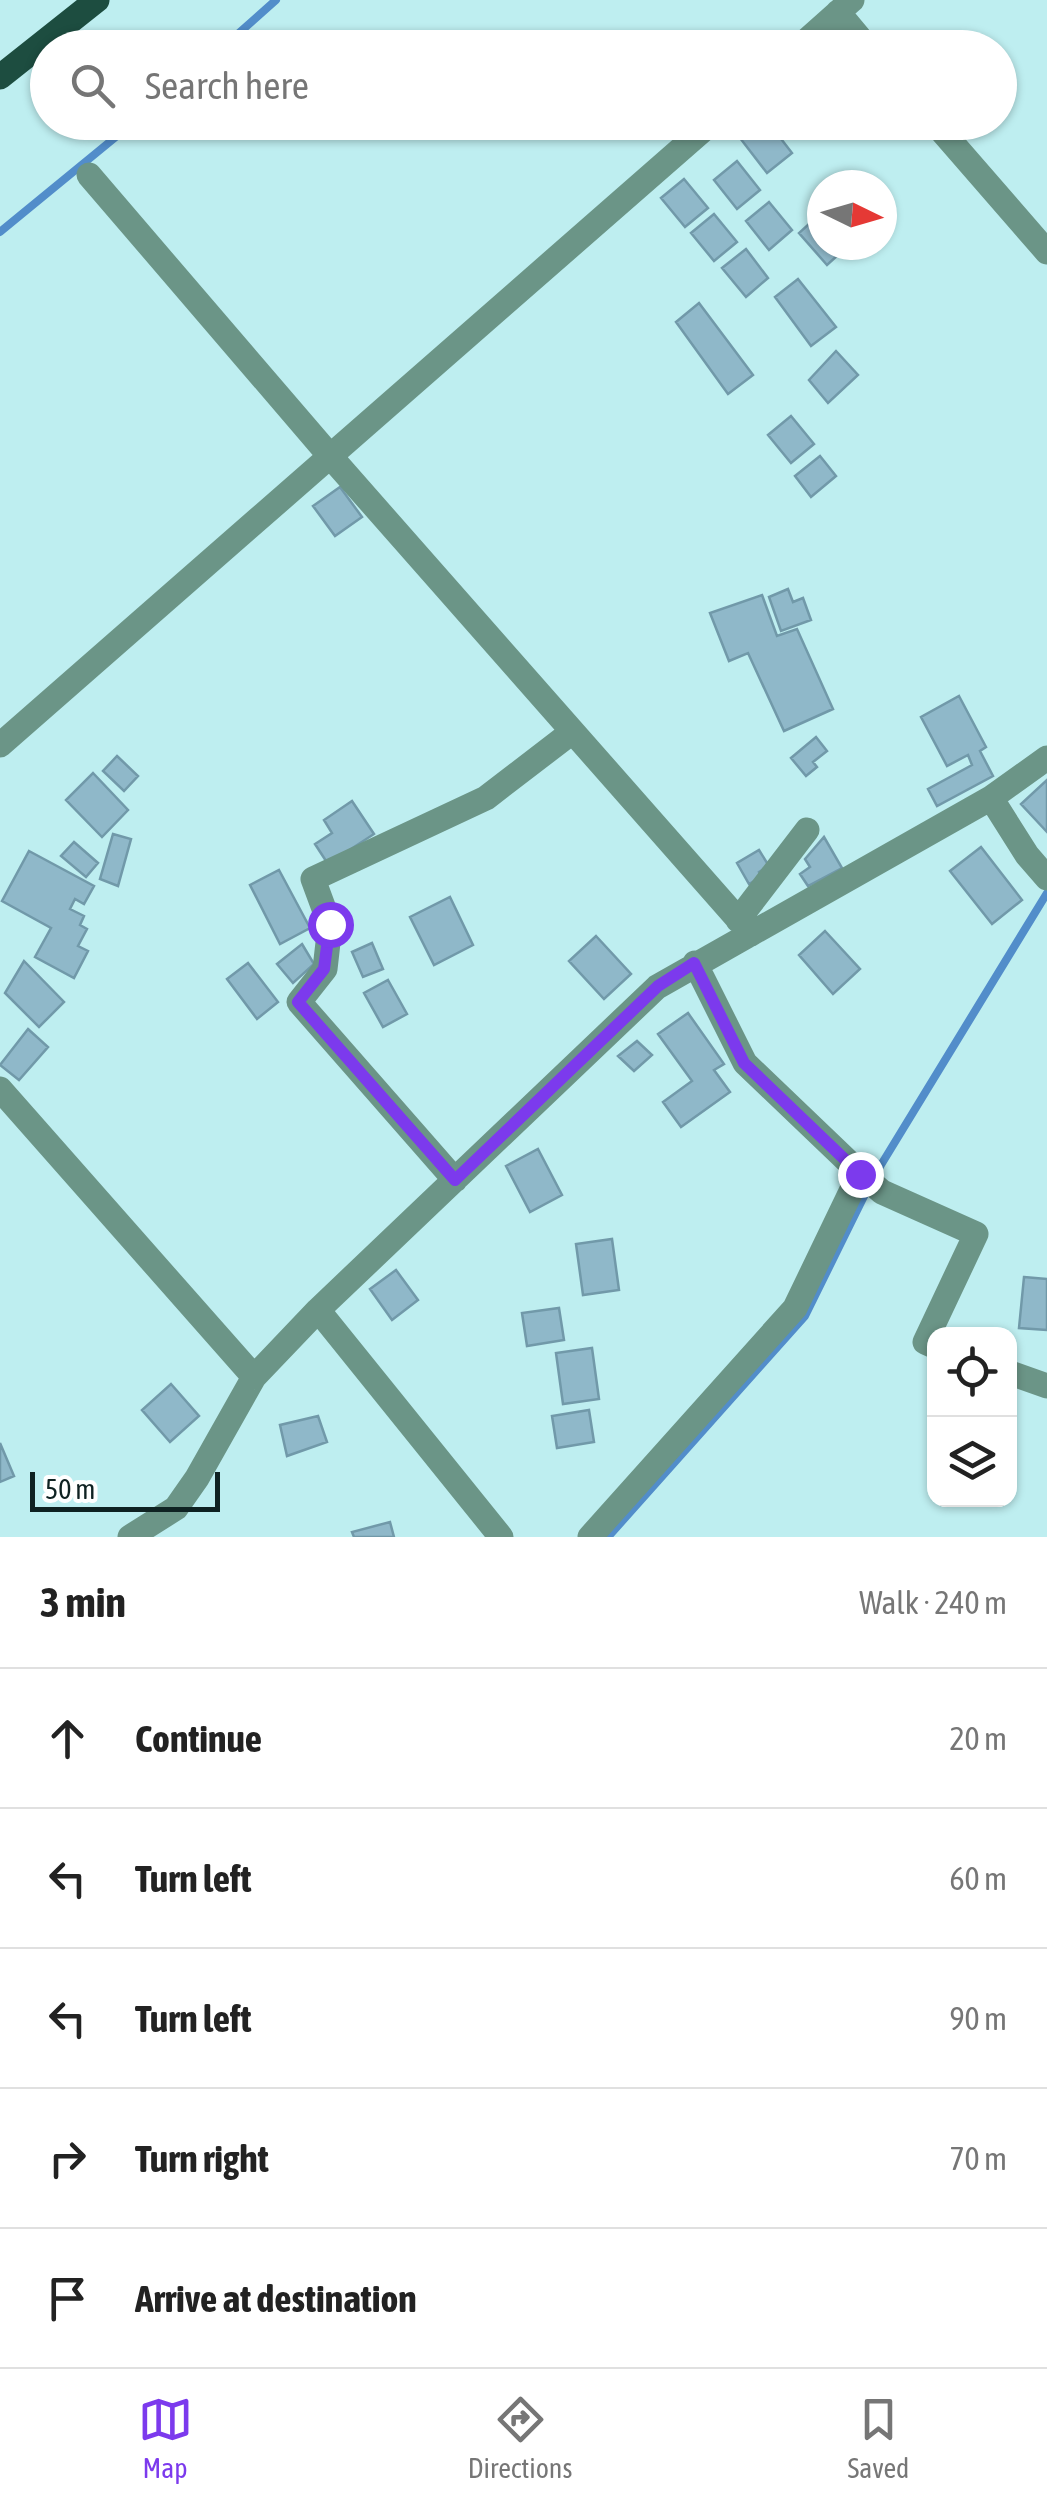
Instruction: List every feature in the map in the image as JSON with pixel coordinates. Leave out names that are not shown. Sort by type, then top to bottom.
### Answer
[{"type":"main road","points":[[59,30],[96,0]]},
{"type":"main road","points":[[0,77],[30,53]]},
{"type":"street","points":[[818,30],[845,6],[858,30]]},
{"type":"street","points":[[0,745],[691,140]]},
{"type":"street","points":[[950,140],[1047,252]]},
{"type":"street","points":[[88,175],[745,927]]},
{"type":"street","points":[[455,1180],[298,1002],[324,969],[330,924],[313,879],[486,798],[572,732]]},
{"type":"street","points":[[130,1537],[176,1508],[254,1377],[318,1310],[658,986],[745,927],[991,798],[1047,758]]},
{"type":"street","points":[[991,798],[1044,874]]},
{"type":"street","points":[[745,927],[807,830]]},
{"type":"street","points":[[694,963],[744,1063],[882,1192],[976,1234],[932,1327]]},
{"type":"street","points":[[0,1089],[254,1377]]},
{"type":"street","points":[[590,1537],[795,1308],[861,1174]]},
{"type":"street","points":[[318,1310],[501,1537]]},
{"type":"street","points":[[1017,1375],[1047,1386]]},
{"type":"building","points":[[742,140],[782,140],[792,153],[767,173]]},
{"type":"building","points":[[737,161],[760,190],[737,209],[714,180]]},
{"type":"building","points":[[684,179],[708,208],[685,227],[661,198]]},
{"type":"building","points":[[769,202],[792,230],[769,250],[746,221]]},
{"type":"building","points":[[714,214],[737,242],[714,261],[691,233]]},
{"type":"building","points":[[807,226],[807,242],[799,233]]},
{"type":"building","points":[[746,249],[768,278],[746,297],[722,268]]},
{"type":"building","points":[[798,279],[836,327],[811,346],[775,297]]},
{"type":"building","points":[[699,303],[753,375],[728,394],[676,322]]},
{"type":"building","points":[[836,351],[858,375],[828,403],[809,380]]},
{"type":"building","points":[[791,416],[814,444],[791,463],[768,435]]},
{"type":"building","points":[[820,456],[836,476],[811,497],[795,476]]},
{"type":"building","points":[[340,487],[362,517],[335,536],[313,506]]},
{"type":"building","points":[[788,589],[793,602],[803,598],[811,620],[781,631],[769,597]]},
{"type":"building","points":[[762,595],[777,636],[797,629],[833,709],[784,731],[748,653],[729,661],[710,613]]},
{"type":"building","points":[[959,696],[986,747],[980,751],[993,776],[937,806],[928,789],[972,765],[968,755],[947,766],[921,717]]},
{"type":"building","points":[[816,737],[827,751],[813,762],[817,767],[806,776],[791,758]]},
{"type":"building","points":[[117,756],[138,776],[124,791],[103,771]]},
{"type":"building","points":[[93,773],[128,810],[102,837],[66,800]]},
{"type":"building","points":[[1047,780],[1047,832],[1021,804]]},
{"type":"building","points":[[352,801],[374,834],[328,864],[315,844],[332,833],[324,820]]},
{"type":"building","points":[[113,834],[131,839],[118,886],[100,879]]},
{"type":"building","points":[[824,837],[842,868],[808,886],[800,874],[810,867],[805,859]]},
{"type":"building","points":[[74,842],[98,863],[86,877],[61,856]]},
{"type":"building","points":[[981,847],[1022,900],[992,924],[950,871]]},
{"type":"building","points":[[759,850],[769,866],[749,884],[737,863]]},
{"type":"building","points":[[29,851],[94,886],[84,904],[75,899],[70,909],[84,916],[80,925],[87,929],[78,946],[88,951],[74,978],[35,957],[51,928],[2,901]]},
{"type":"building","points":[[279,870],[310,928],[280,944],[250,885]]},
{"type":"building","points":[[450,897],[473,945],[434,965],[410,917]]},
{"type":"building","points":[[825,931],[860,969],[833,994],[799,955]]},
{"type":"building","points":[[596,936],[631,974],[604,999],[569,961]]},
{"type":"building","points":[[372,943],[383,969],[363,977],[352,952]]},
{"type":"building","points":[[302,944],[314,964],[293,983],[277,964]]},
{"type":"building","points":[[24,961],[64,1002],[39,1027],[5,993]]},
{"type":"building","points":[[248,963],[278,1002],[257,1019],[227,979]]},
{"type":"building","points":[[388,980],[407,1014],[383,1027],[364,993]]},
{"type":"building","points":[[688,1013],[724,1064],[714,1070],[730,1092],[681,1127],[663,1102],[692,1081],[658,1034]]},
{"type":"building","points":[[28,1029],[48,1047],[19,1080],[0,1065]]},
{"type":"building","points":[[637,1041],[652,1055],[634,1071],[618,1056]]},
{"type":"building","points":[[538,1149],[562,1195],[530,1212],[506,1166]]},
{"type":"building","points":[[612,1239],[619,1290],[583,1295],[576,1244]]},
{"type":"building","points":[[396,1270],[418,1300],[392,1320],[370,1289]]},
{"type":"building","points":[[1024,1277],[1047,1279],[1047,1330],[1019,1328]]},
{"type":"building","points":[[559,1308],[564,1340],[527,1346],[522,1313]]},
{"type":"building","points":[[592,1348],[599,1399],[563,1404],[556,1353]]},
{"type":"building","points":[[171,1384],[199,1416],[170,1442],[142,1410]]},
{"type":"building","points":[[589,1410],[594,1442],[557,1448],[552,1416]]},
{"type":"building","points":[[318,1416],[327,1442],[287,1456],[280,1425]]},
{"type":"building","points":[[0,1443],[14,1476],[0,1482]]},
{"type":"building","points":[[390,1522],[394,1537],[354,1537],[352,1532]]},
{"type":"waterway","points":[[242,30],[276,0]]},
{"type":"waterway","points":[[0,232],[112,140]]},
{"type":"waterway","points":[[608,1537],[805,1316],[873,1178],[1047,893]]},
{"type":"route","points":[[330,924],[324,969],[298,1002],[455,1180],[658,986],[694,963],[744,1063],[860,1174]]}]
